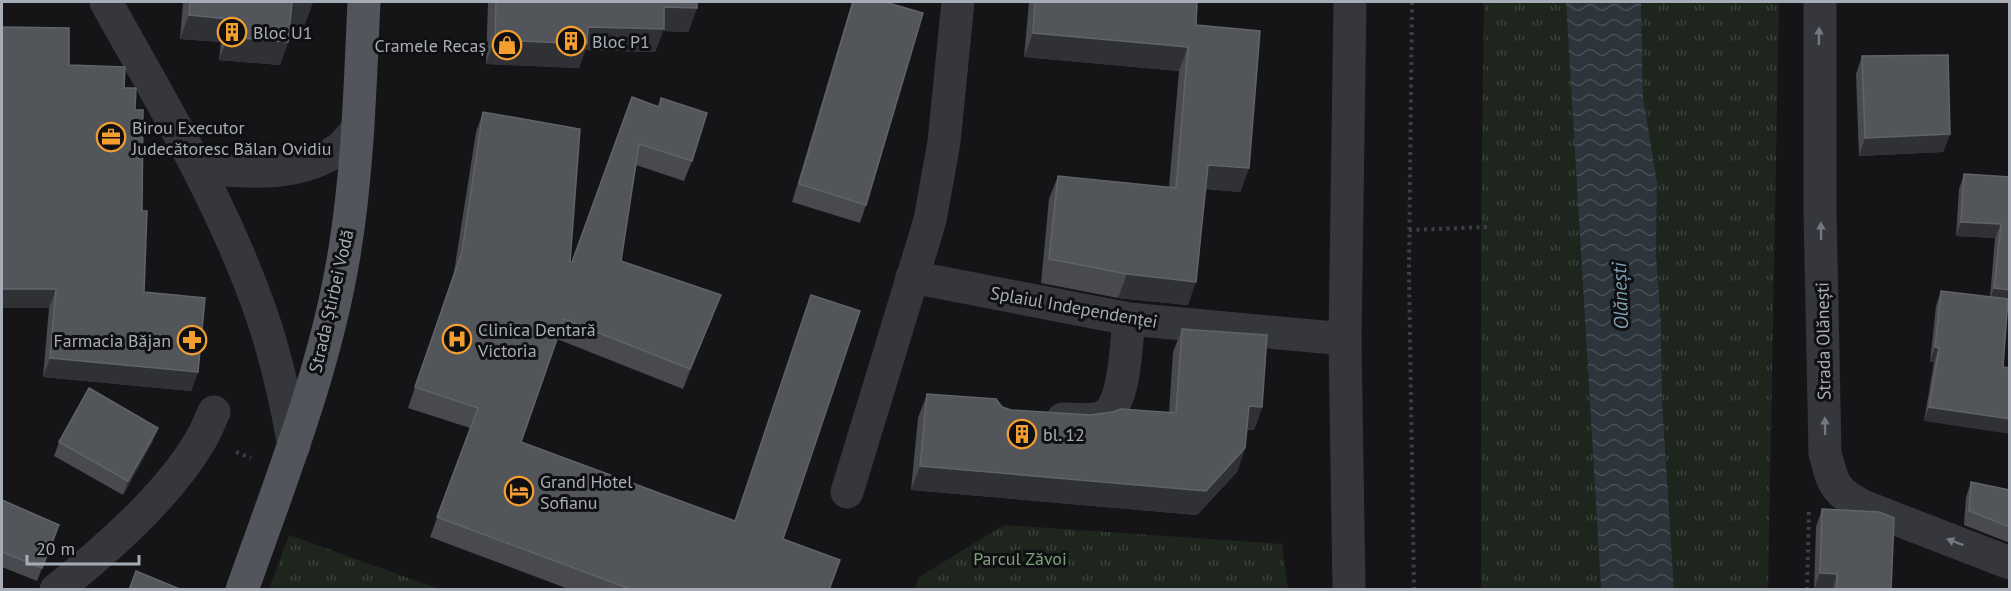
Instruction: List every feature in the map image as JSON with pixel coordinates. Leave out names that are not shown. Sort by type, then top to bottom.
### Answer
[{"type":"main road","name":"Strada Știrbei Vodă","points":[[242,590],[290,458],[333,311],[352,200],[364,2]]},
{"type":"street","points":[[106,2],[198,168],[236,250],[261,314],[282,388],[290,458]]},
{"type":"street","points":[[847,492],[930,220],[944,142],[952,2]]},
{"type":"street","points":[[1349,590],[1345,339],[1350,2]]},
{"type":"street","name":"Strada Olănești","points":[[1820,2],[1820,211],[1825,453],[1832,481],[1845,498],[2010,563]]},
{"type":"street","points":[[198,168],[257,173],[299,166],[322,158],[340,148],[358,129]]},
{"type":"street","name":"Splaiul Independenței","points":[[912,277],[1129,319],[1345,339]]},
{"type":"street","points":[[1038,417],[1082,420],[1102,417],[1113,408],[1121,388],[1129,319]]},
{"type":"street","points":[[56,590],[150,505],[174,479],[207,426]]},
{"type":"path","points":[[1412,2],[1409,230],[1414,590]]},
{"type":"path","points":[[1409,230],[1487,227]]},
{"type":"path","points":[[207,426],[290,458]]},
{"type":"path","points":[[1807,590],[1810,500]]},
{"type":"green space","points":[[1484,2],[1566,2],[1601,589],[1481,590],[1481,232]]},
{"type":"green space","points":[[1641,2],[1779,2],[1768,589],[1674,589],[1662,400],[1661,322],[1656,254],[1657,182],[1643,97]]},
{"type":"green space","name":"Parcul Zăvoi","points":[[1004,525],[1282,544],[1288,589],[915,589],[919,577]]},
{"type":"green space","points":[[289,535],[439,589],[269,589]]},
{"type":"water","name":"Olănești","points":[[1566,2],[1641,2],[1643,97],[1657,182],[1656,254],[1661,322],[1662,400],[1674,589],[1601,589]]},
{"type":"building","points":[[190,2],[292,2],[288,42],[228,37],[229,19],[189,15]]},
{"type":"building","points":[[496,2],[697,2],[697,8],[664,7],[664,29],[588,27],[587,44],[495,40]]},
{"type":"building","points":[[853,2],[885,2],[923,13],[866,205],[799,184]]},
{"type":"building","points":[[1035,2],[1197,2],[1196,25],[1260,31],[1249,168],[1208,165],[1196,282],[1127,274],[1049,259],[1058,176],[1176,188],[1188,47],[1033,33]]},
{"type":"building","points":[[2,27],[69,28],[69,65],[125,67],[124,88],[136,88],[135,110],[143,110],[142,211],[147,211],[144,292],[205,298],[198,372],[50,358],[56,289],[2,289]]},
{"type":"building","points":[[1948,55],[1950,134],[1865,138],[1862,56]]},
{"type":"building","points":[[632,97],[659,107],[661,98],[707,113],[692,161],[639,144],[621,261],[721,295],[690,369],[564,319],[521,442],[735,521],[811,295],[860,311],[783,539],[840,560],[829,590],[633,590],[437,517],[478,408],[415,387],[462,252],[483,112],[580,129],[570,262],[572,262]]},
{"type":"building","points":[[1964,174],[2010,177],[2010,290],[1994,288],[2001,224],[1961,222]]},
{"type":"building","points":[[1941,291],[2008,299],[2003,367],[2010,368],[2010,419],[1929,407],[1939,348],[1935,347]]},
{"type":"building","name":"bl. 12","points":[[1182,329],[1267,335],[1262,407],[1249,406],[1245,448],[1206,491],[920,466],[927,394],[996,399],[1002,407],[1011,410],[1090,415],[1121,409],[1176,413]]},
{"type":"building","points":[[89,388],[158,428],[128,481],[59,442]]},
{"type":"building","points":[[1971,482],[2010,490],[2010,527],[1969,511]]},
{"type":"building","points":[[2,500],[59,525],[42,568],[2,552]]},
{"type":"building","points":[[1822,509],[1879,512],[1894,518],[1891,590],[1837,590],[1837,574],[1820,573]]},
{"type":"building","points":[[136,571],[182,590],[129,590]]},
{"type":"place","name":"Bloc U1","points":[[232,32]]},
{"type":"place","name":"Bloc P1","points":[[571,41]]},
{"type":"place","name":"Cramele Recaș","points":[[507,45]]},
{"type":"place","name":"Birou Executor Judecătoresc Bălan Ovidiu","points":[[111,137]]},
{"type":"place","name":"Clinica Dentară Victoria","points":[[457,339]]},
{"type":"place","name":"Farmacia Băjan","points":[[192,340]]},
{"type":"place","name":"bl. 12","points":[[1022,434]]},
{"type":"place","name":"Grand Hotel Sofianu","points":[[519,491]]}]
